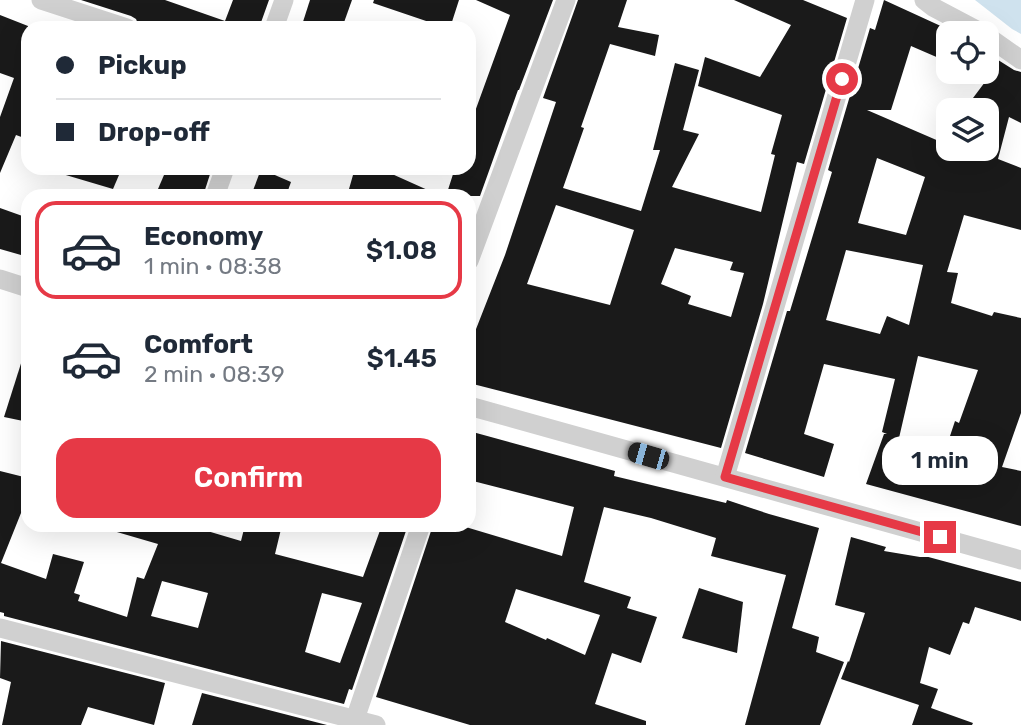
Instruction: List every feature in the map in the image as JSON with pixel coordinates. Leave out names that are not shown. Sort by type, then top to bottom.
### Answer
[{"type":"street","points":[[41,0],[106,21]]},
{"type":"street","points":[[276,21],[284,0]]},
{"type":"street","points":[[476,242],[566,0]]},
{"type":"street","points":[[725,477],[865,0]]},
{"type":"street","points":[[924,0],[959,21]]},
{"type":"street","points":[[999,44],[1021,60]]},
{"type":"street","points":[[0,279],[21,286]]},
{"type":"street","points":[[476,408],[1021,560]]},
{"type":"street","points":[[354,722],[419,532]]},
{"type":"street","points":[[0,628],[354,722],[376,725]]},
{"type":"water","points":[[975,0],[1021,0],[1021,34],[1012,29]]},
{"type":"building","points":[[81,0],[165,0],[225,21],[137,21],[131,16]]},
{"type":"building","points":[[233,0],[269,0],[262,21],[225,21]]},
{"type":"building","points":[[310,0],[352,0],[344,21],[303,21]]},
{"type":"building","points":[[374,0],[459,0],[452,21],[426,21],[373,3]]},
{"type":"building","points":[[476,0],[553,0],[480,196],[476,196],[476,189],[448,189],[453,175],[476,175],[476,109],[510,15]]},
{"type":"building","points":[[578,0],[627,0],[618,27],[659,35],[655,56],[610,44],[563,188],[641,211],[660,150],[653,150],[675,63],[699,70],[683,130],[699,134],[672,187],[761,212],[775,155],[771,154],[782,115],[698,86],[705,57],[760,77],[791,25],[734,0],[803,0],[847,18],[804,164],[797,162],[763,304],[721,448],[476,385],[476,329],[505,255],[556,102],[543,98]],"holes":[[[556,205],[634,230],[610,305],[527,284]],[[675,248],[733,262],[730,270],[744,273],[731,317],[688,304],[691,296],[661,284]]]},
{"type":"building","points":[[884,0],[936,24],[936,57],[911,46],[891,110],[867,110],[936,140],[936,161],[999,159],[1021,168],[1021,230],[964,215],[947,272],[958,273],[951,303],[992,316],[994,312],[1021,318],[1021,413],[1002,467],[1021,471],[1021,526],[866,484],[884,434],[887,434],[882,432],[895,379],[824,364],[804,434],[834,444],[824,477],[745,453],[832,172],[828,170],[870,28],[875,30]],"holes":[[[877,158],[925,177],[906,235],[858,223]],[[846,250],[923,265],[909,325],[887,316],[880,334],[826,320]],[[918,356],[978,370],[959,423],[955,421],[945,451],[899,438]]]},
{"type":"building","points":[[0,15],[21,23],[21,137],[16,135],[0,173],[0,117],[14,78],[0,73]]},
{"type":"building","points":[[999,61],[1021,72],[1021,123],[1009,117],[999,155],[999,98],[973,98],[984,84],[999,84]]},
{"type":"building","points":[[66,175],[119,175],[113,189]]},
{"type":"building","points":[[164,175],[210,175],[205,189],[158,189]]},
{"type":"building","points":[[259,175],[275,175],[291,182],[288,189],[254,189]]},
{"type":"building","points":[[353,175],[394,175],[425,189],[349,189]]},
{"type":"building","points":[[0,208],[21,216],[21,255],[0,249]]},
{"type":"building","points":[[21,363],[21,421],[4,417]]},
{"type":"building","points":[[476,433],[615,471],[614,476],[726,503],[727,500],[819,528],[792,628],[819,637],[816,652],[844,662],[820,725],[745,725],[786,575],[711,556],[716,538],[604,507],[584,582],[631,597],[627,608],[657,617],[641,663],[612,653],[595,704],[646,721],[646,725],[470,725],[376,697],[431,532],[476,530],[562,556],[574,507],[476,482]],"holes":[[[516,589],[600,615],[585,655],[505,622]]]},
{"type":"building","points":[[0,471],[21,476],[21,513],[1,563],[46,579],[53,554],[84,562],[74,593],[80,595],[78,601],[127,617],[137,577],[144,579],[158,544],[117,532],[211,532],[241,541],[243,532],[280,532],[275,554],[363,577],[379,532],[406,532],[352,690],[349,689],[344,704],[4,616],[4,613],[0,612]],"holes":[[[162,581],[208,593],[198,628],[151,616]],[[322,593],[362,603],[340,663],[305,652]]]},
{"type":"building","points":[[851,537],[886,547],[884,551],[921,555],[1021,582],[1021,621],[975,607],[969,624],[963,622],[950,655],[929,647],[920,683],[938,689],[931,708],[973,723],[972,725],[912,725],[919,705],[841,679],[865,613],[835,605]]},
{"type":"building","points":[[699,588],[743,602],[737,653],[682,638]]},
{"type":"building","points":[[1,641],[165,683],[154,725],[88,707],[81,725],[2,725],[11,682],[0,678]]},
{"type":"building","points":[[202,693],[327,725],[192,725]]},
{"type":"route","points":[[842,79],[725,477],[940,537]]}]
